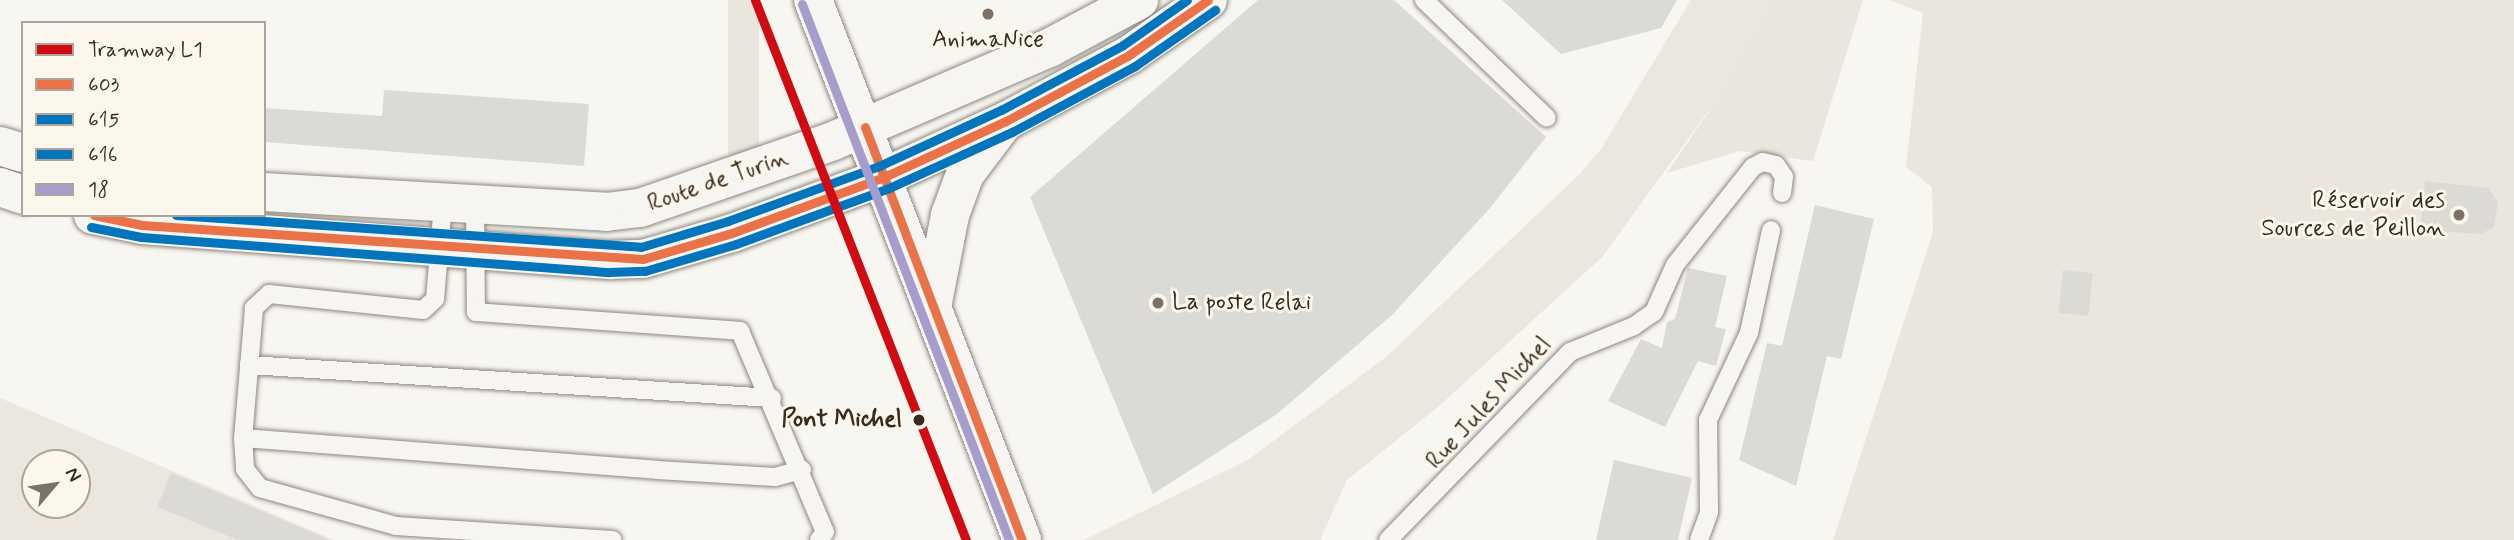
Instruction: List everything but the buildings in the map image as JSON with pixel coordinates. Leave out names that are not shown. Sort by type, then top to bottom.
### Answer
[{"type":"main road","points":[[813,0],[865,127],[1022,540]]},
{"type":"main road","name":"Route de Turin","points":[[266,192],[606,212],[640,208],[865,127],[1051,47],[1139,0]]},
{"type":"main road","points":[[103,217],[142,225],[457,249],[610,260],[643,258],[732,233],[884,177],[1006,121],[1129,55],[1208,0]]},
{"type":"main road","points":[[932,309],[950,215],[965,174],[1006,121]]},
{"type":"main road","points":[[0,145],[21,152]]},
{"type":"main road","points":[[0,187],[21,194]]},
{"type":"lane","points":[[1424,0],[1547,118]]},
{"type":"lane","name":"Rue Jules Michel","points":[[1388,540],[1570,352],[1634,326],[1654,313],[1675,265],[1753,167],[1768,161],[1776,165],[1784,177],[1782,193]]},
{"type":"lane","points":[[459,204],[457,249],[476,312],[740,331],[802,470],[825,532],[819,540]]},
{"type":"lane","points":[[459,204],[457,249],[435,299],[423,310],[269,294],[254,308],[243,438],[245,469],[260,488],[396,526],[613,540]]},
{"type":"lane","points":[[1699,540],[1709,512],[1708,420],[1749,334],[1771,230]]},
{"type":"lane","points":[[248,365],[772,398]]},
{"type":"lane","points":[[243,438],[775,477],[802,470]]},
{"type":"shaded area","points":[[728,0],[759,0],[759,155],[728,155]]},
{"type":"shaded area","points":[[1691,0],[1774,0],[1720,95],[1602,257],[1439,406],[1347,480],[1320,540],[1084,540],[1248,460],[1386,357],[1580,174],[1601,149]]},
{"type":"shaded area","points":[[1774,0],[1863,0],[1813,161],[1740,151],[1667,173],[1720,95]]},
{"type":"shaded area","points":[[1889,0],[2514,0],[2514,540],[1833,540],[1933,232],[1932,187],[1906,167],[1923,13]]},
{"type":"shaded area","points":[[0,398],[334,540],[0,540]]},
{"type":"tram line","name":"L1","points":[[755,0],[966,540]]},
{"type":"transit line","name":"616","points":[[205,217],[641,247],[728,221],[879,166],[1001,110],[1123,45],[1187,0]]},
{"type":"transit line","name":"603","points":[[104,217],[142,225],[643,259],[732,233],[884,177],[1006,121],[1129,55],[1208,0]]},
{"type":"transit line","name":"18","points":[[802,4],[1009,540]]},
{"type":"transit line","name":"615","points":[[91,227],[141,237],[609,272],[645,271],[736,244],[889,188],[1012,132],[1135,66],[1215,10]]},
{"type":"transit line","name":"603","points":[[865,127],[1022,540]]},
{"type":"place","name":"AnimaNice","points":[[988,14]]},
{"type":"place","name":"Réservoir des Sources de Peillon","points":[[2459,215]]},
{"type":"place","name":"La poste Relai","points":[[1158,303]]},
{"type":"place","name":"Pont Michel","points":[[919,420]]}]
